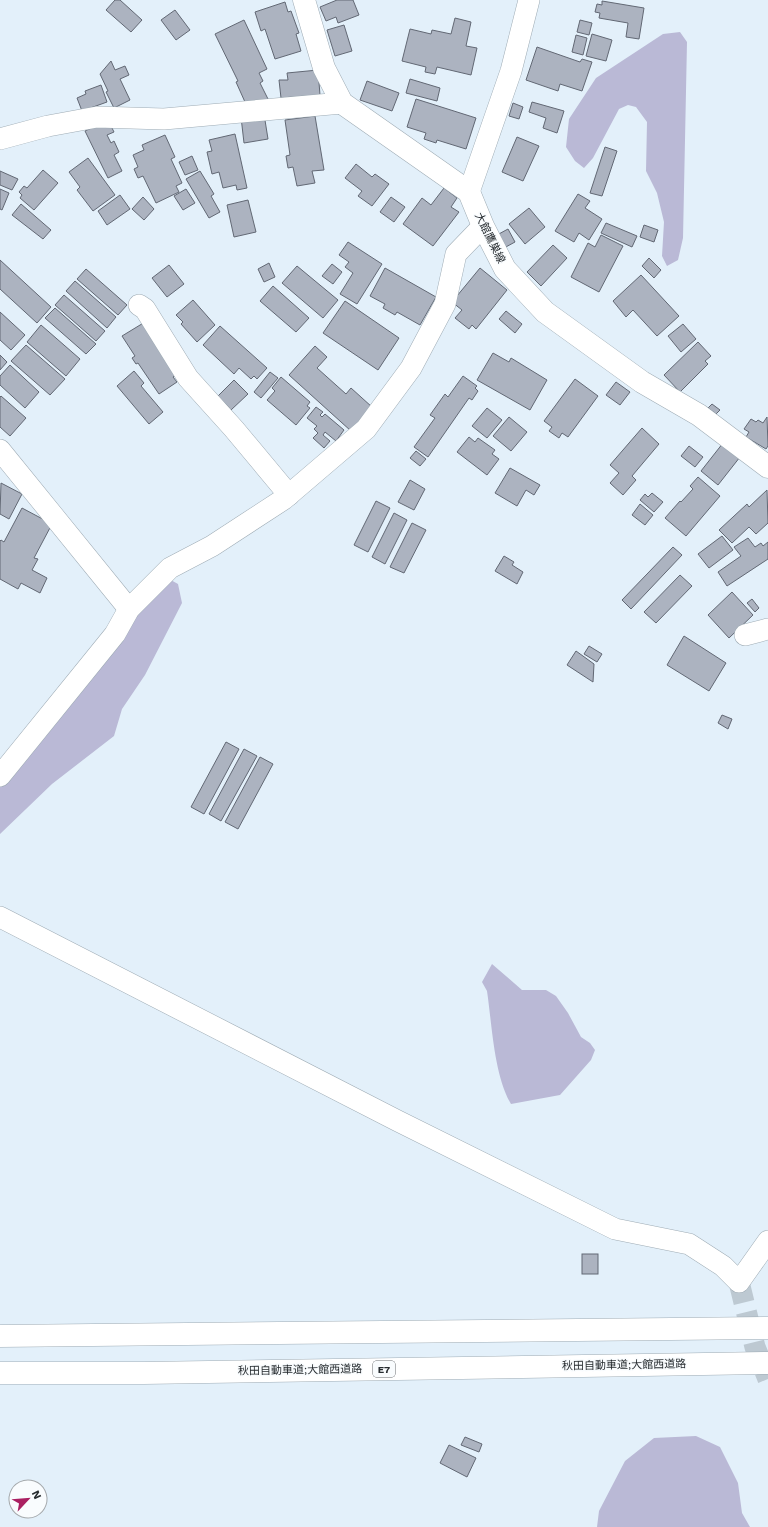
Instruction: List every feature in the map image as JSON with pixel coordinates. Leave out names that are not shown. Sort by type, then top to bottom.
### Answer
[{"type":"main road","points":[[304,0],[324,68],[342,103],[469,192]]},
{"type":"main road","name":"大館鷹巣線","points":[[469,192],[483,226],[505,269],[545,312],[642,382],[700,415],[768,467]]},
{"type":"main road","points":[[0,1336],[768,1328]]},
{"type":"main road","name":"秋田自動車道;大館西道路","points":[[0,1373],[151,1373],[768,1363]]},
{"type":"street","points":[[469,192],[510,71],[529,0]]},
{"type":"street","points":[[0,139],[48,126],[98,117],[164,119],[342,103]]},
{"type":"street","points":[[0,776],[115,634],[129,609],[170,568],[212,546],[289,494],[366,429],[411,368],[445,304],[456,254],[483,226]]},
{"type":"street","points":[[139,305],[145,309],[188,378],[234,429],[289,494]]},
{"type":"street","points":[[0,450],[129,609]]},
{"type":"street","points":[[745,636],[768,629]]},
{"type":"street","points":[[0,917],[391,1118],[615,1229],[689,1244],[723,1266],[739,1282],[768,1241]]},
{"type":"shaded area","points":[[680,32],[687,42],[683,238],[678,260],[667,266],[662,256],[664,222],[657,193],[646,171],[647,122],[636,107],[628,105],[619,109],[593,158],[584,168],[575,161],[566,147],[569,119],[596,78],[663,34]]},
{"type":"shaded area","points":[[169,579],[178,584],[182,603],[145,675],[122,709],[114,736],[52,784],[0,834],[0,786],[127,626]]},
{"type":"shaded area","points":[[492,964],[522,990],[546,990],[556,996],[568,1013],[581,1037],[590,1043],[595,1050],[591,1060],[560,1095],[511,1104],[505,1092],[497,1064],[487,991],[482,982]]},
{"type":"shaded area","points":[[696,1436],[720,1447],[738,1483],[742,1513],[750,1527],[597,1527],[599,1511],[625,1461],[654,1438]]},
{"type":"building","points":[[115,0],[120,0],[142,20],[131,32],[106,10]]},
{"type":"building","points":[[337,0],[353,0],[359,15],[338,23],[336,17],[326,21],[320,7]]},
{"type":"building","points":[[602,1],[644,8],[639,39],[626,37],[628,23],[599,18],[600,13],[595,12],[597,4],[602,5]]},
{"type":"building","points":[[285,2],[288,12],[291,11],[299,33],[296,34],[301,51],[275,59],[265,29],[261,31],[255,12]]},
{"type":"building","points":[[175,10],[190,30],[176,40],[161,20]]},
{"type":"building","points":[[455,18],[471,22],[466,46],[477,48],[471,75],[437,67],[435,74],[425,72],[426,67],[402,61],[410,29],[431,34],[432,30],[451,34]]},
{"type":"building","points":[[244,20],[267,69],[259,73],[263,81],[260,83],[269,101],[245,102],[236,82],[238,81],[215,34]]},
{"type":"building","points":[[580,20],[592,23],[589,35],[577,32]]},
{"type":"building","points":[[344,25],[352,51],[335,56],[327,30]]},
{"type":"building","points":[[592,34],[612,40],[606,61],[586,56]]},
{"type":"building","points":[[576,35],[587,38],[583,55],[572,52]]},
{"type":"building","points":[[537,47],[580,62],[582,59],[592,62],[582,91],[560,84],[558,91],[526,80]]},
{"type":"building","points":[[111,61],[115,70],[125,66],[129,75],[120,79],[130,100],[114,108],[106,92],[108,91],[100,74]]},
{"type":"building","points":[[318,70],[320,95],[281,98],[279,80],[288,80],[287,73]]},
{"type":"building","points":[[410,79],[440,88],[437,101],[406,93]]},
{"type":"building","points":[[367,81],[399,93],[392,111],[360,100]]},
{"type":"building","points":[[101,85],[107,102],[82,111],[77,98],[86,94],[85,91]]},
{"type":"building","points":[[416,99],[476,118],[466,149],[437,140],[436,143],[424,139],[426,133],[407,127]]},
{"type":"building","points":[[532,102],[564,111],[557,133],[543,128],[546,118],[529,112]]},
{"type":"building","points":[[513,103],[523,107],[519,119],[509,116]]},
{"type":"building","points":[[264,114],[268,139],[244,143],[241,117]]},
{"type":"building","points":[[315,116],[324,170],[312,171],[315,183],[297,186],[293,167],[288,168],[286,156],[290,155],[285,120]]},
{"type":"building","points":[[108,120],[114,132],[107,135],[111,143],[114,141],[119,152],[114,155],[122,171],[108,178],[85,131]]},
{"type":"building","points":[[235,134],[247,188],[237,190],[236,185],[223,188],[219,172],[212,174],[207,152],[212,151],[209,140]]},
{"type":"building","points":[[165,135],[175,157],[171,159],[182,183],[176,186],[179,192],[156,203],[143,176],[138,178],[134,169],[138,167],[133,155],[144,150],[142,145]]},
{"type":"building","points":[[517,137],[539,146],[523,181],[502,172]]},
{"type":"building","points":[[605,147],[617,151],[602,196],[590,193]]},
{"type":"building","points":[[192,156],[198,170],[185,175],[179,162]]},
{"type":"building","points":[[88,158],[115,195],[93,211],[77,190],[80,187],[69,172]]},
{"type":"building","points":[[356,164],[372,177],[375,174],[389,184],[372,206],[358,196],[362,191],[345,178]]},
{"type":"building","points":[[43,170],[58,183],[34,210],[20,198],[22,195],[19,192],[24,186],[27,188]]},
{"type":"building","points":[[0,171],[18,179],[12,190],[0,185]]},
{"type":"building","points":[[200,171],[214,194],[211,196],[220,212],[209,218],[186,179]]},
{"type":"building","points":[[444,188],[457,198],[451,207],[459,212],[433,246],[403,224],[422,198],[431,205]]},
{"type":"building","points":[[0,189],[9,193],[2,210],[0,209]]},
{"type":"building","points":[[186,189],[195,203],[183,210],[174,196]]},
{"type":"building","points":[[578,194],[590,201],[585,208],[602,219],[589,240],[579,233],[574,242],[555,231]]},
{"type":"building","points":[[120,195],[130,209],[107,225],[98,211]]},
{"type":"building","points":[[143,197],[154,209],[144,220],[132,209]]},
{"type":"building","points":[[391,197],[405,207],[394,222],[380,212]]},
{"type":"building","points":[[248,200],[256,232],[234,237],[227,205]]},
{"type":"building","points":[[21,204],[51,230],[43,239],[12,215]]},
{"type":"building","points":[[529,208],[545,227],[525,244],[509,224]]},
{"type":"building","points":[[606,223],[637,236],[632,247],[601,233]]},
{"type":"building","points":[[644,225],[658,230],[654,242],[640,237]]},
{"type":"building","points":[[508,229],[515,242],[504,248],[497,235]]},
{"type":"building","points":[[601,235],[623,246],[599,292],[571,277],[588,243],[595,247]]},
{"type":"building","points":[[348,242],[382,264],[357,304],[340,294],[353,273],[345,267],[349,262],[339,255]]},
{"type":"building","points":[[553,245],[567,258],[541,286],[527,272]]},
{"type":"building","points":[[649,258],[661,270],[654,278],[642,266]]},
{"type":"building","points":[[0,260],[51,307],[37,323],[0,289]]},
{"type":"building","points":[[269,263],[275,277],[264,282],[258,269]]},
{"type":"building","points":[[332,264],[342,272],[333,284],[322,276]]},
{"type":"building","points":[[169,265],[184,284],[167,297],[152,278]]},
{"type":"building","points":[[297,266],[338,300],[323,318],[282,283]]},
{"type":"building","points":[[385,268],[436,297],[420,325],[397,312],[395,315],[383,308],[385,304],[370,296]]},
{"type":"building","points":[[480,268],[507,290],[476,329],[472,325],[469,329],[455,318],[462,310],[452,302]]},
{"type":"building","points":[[86,269],[127,305],[118,315],[77,279]]},
{"type":"building","points":[[641,275],[679,316],[657,336],[633,310],[626,317],[613,301]]},
{"type":"building","points":[[75,281],[116,317],[107,328],[66,291]]},
{"type":"building","points":[[273,286],[309,318],[296,332],[260,301]]},
{"type":"building","points":[[64,295],[105,331],[96,341],[55,305]]},
{"type":"building","points":[[193,300],[215,325],[197,342],[181,324],[183,322],[176,315]]},
{"type":"building","points":[[345,301],[399,338],[378,370],[323,333]]},
{"type":"building","points":[[55,308],[96,344],[86,354],[45,318]]},
{"type":"building","points":[[506,311],[522,324],[515,333],[499,319]]},
{"type":"building","points":[[0,312],[25,335],[11,350],[0,340]]},
{"type":"building","points":[[145,322],[179,373],[173,377],[177,382],[159,394],[138,363],[136,364],[132,358],[135,356],[122,336]]},
{"type":"building","points":[[683,324],[696,339],[681,352],[668,336]]},
{"type":"building","points":[[41,325],[80,359],[66,376],[27,342]]},
{"type":"building","points":[[220,326],[267,368],[257,379],[254,376],[251,379],[239,368],[234,374],[203,345]]},
{"type":"building","points":[[698,342],[711,356],[705,361],[708,364],[680,392],[664,375]]},
{"type":"building","points":[[26,345],[65,379],[50,395],[11,361]]},
{"type":"building","points":[[315,346],[327,357],[317,368],[346,394],[351,388],[372,407],[351,431],[289,375]]},
{"type":"building","points":[[493,353],[509,362],[511,358],[547,380],[530,410],[477,380]]},
{"type":"building","points":[[0,355],[7,362],[0,370]]},
{"type":"building","points":[[10,365],[39,392],[25,408],[0,385],[0,376]]},
{"type":"building","points":[[134,371],[144,383],[141,386],[163,412],[149,424],[117,386]]},
{"type":"building","points":[[270,372],[278,378],[261,398],[254,392]]},
{"type":"building","points":[[463,376],[477,386],[475,388],[478,391],[472,400],[469,398],[428,457],[414,447],[435,418],[430,415],[445,394],[448,397]]},
{"type":"building","points":[[281,377],[310,402],[307,406],[310,408],[296,425],[267,400],[275,391],[272,388]]},
{"type":"building","points":[[575,379],[598,396],[568,437],[562,433],[559,438],[549,431],[552,427],[544,421]]},
{"type":"building","points":[[234,380],[248,394],[231,410],[218,396]]},
{"type":"building","points":[[616,382],[630,392],[620,405],[606,395]]},
{"type":"building","points":[[1,396],[26,418],[10,436],[0,427]]},
{"type":"building","points":[[712,404],[720,410],[716,414],[708,408]]},
{"type":"building","points":[[316,407],[323,412],[320,415],[322,417],[325,414],[344,430],[336,441],[325,432],[323,435],[330,441],[324,448],[313,438],[318,433],[314,429],[317,426],[307,418]]},
{"type":"building","points":[[487,408],[502,420],[487,438],[472,426]]},
{"type":"building","points":[[509,417],[527,432],[511,451],[493,436]]},
{"type":"building","points":[[767,417],[768,446],[766,449],[746,437],[749,432],[744,429],[751,419],[756,422],[758,420],[763,423]]},
{"type":"building","points":[[642,428],[659,444],[632,476],[636,480],[623,495],[610,483],[619,473],[610,465]]},
{"type":"building","points":[[469,437],[475,442],[478,438],[495,450],[492,454],[499,459],[487,475],[457,452]]},
{"type":"building","points":[[723,443],[740,457],[718,485],[701,471]]},
{"type":"building","points":[[689,446],[703,457],[695,467],[681,456]]},
{"type":"building","points":[[416,451],[426,459],[420,466],[410,458]]},
{"type":"building","points":[[510,468],[540,485],[534,495],[526,490],[517,506],[495,493]]},
{"type":"building","points":[[698,477],[720,496],[686,536],[665,518],[693,489],[690,486]]},
{"type":"building","points":[[410,480],[425,489],[414,510],[398,502]]},
{"type":"building","points":[[1,483],[22,494],[9,519],[0,514]]},
{"type":"building","points":[[767,490],[768,523],[756,534],[749,527],[732,543],[719,530],[747,504],[749,507]]},
{"type":"building","points":[[652,493],[663,502],[654,512],[640,500],[645,494],[648,497]]},
{"type":"building","points":[[376,501],[390,508],[368,552],[354,545]]},
{"type":"building","points":[[640,504],[653,515],[645,525],[632,515]]},
{"type":"building","points":[[22,508],[52,524],[34,558],[38,559],[32,570],[47,578],[40,593],[21,583],[18,589],[0,579],[0,541],[1,540],[4,542]]},
{"type":"building","points":[[394,513],[407,520],[385,564],[372,557]]},
{"type":"building","points":[[412,523],[426,530],[404,573],[390,567]]},
{"type":"building","points":[[722,536],[733,550],[709,568],[698,554]]},
{"type":"building","points":[[748,538],[755,547],[761,543],[763,546],[768,542],[768,559],[727,586],[718,572],[741,556],[734,547]]},
{"type":"building","points":[[673,547],[682,555],[631,609],[622,600]]},
{"type":"building","points":[[504,556],[514,562],[512,565],[523,572],[517,584],[495,571]]},
{"type":"building","points":[[680,575],[692,586],[656,623],[644,612]]},
{"type":"building","points":[[732,592],[753,615],[729,638],[708,615]]},
{"type":"building","points":[[752,599],[759,608],[755,612],[747,603]]},
{"type":"building","points":[[684,636],[726,663],[709,691],[667,665]]},
{"type":"building","points":[[589,646],[602,654],[597,662],[584,654]]},
{"type":"building","points":[[576,651],[594,664],[593,682],[567,665]]},
{"type":"building","points":[[722,715],[732,719],[728,729],[718,723]]},
{"type":"building","points":[[226,742],[239,749],[204,814],[191,807]]},
{"type":"building","points":[[244,749],[257,756],[221,821],[209,814]]},
{"type":"building","points":[[260,757],[273,764],[238,829],[225,822]]},
{"type":"building","points":[[582,1254],[598,1254],[598,1274],[582,1274]]},
{"type":"building","points":[[465,1437],[482,1444],[479,1452],[461,1445]]},
{"type":"building","points":[[449,1445],[476,1458],[467,1477],[440,1463]]},
{"type":"tunnel","points":[[739,1282],[755,1347],[768,1379]]}]
